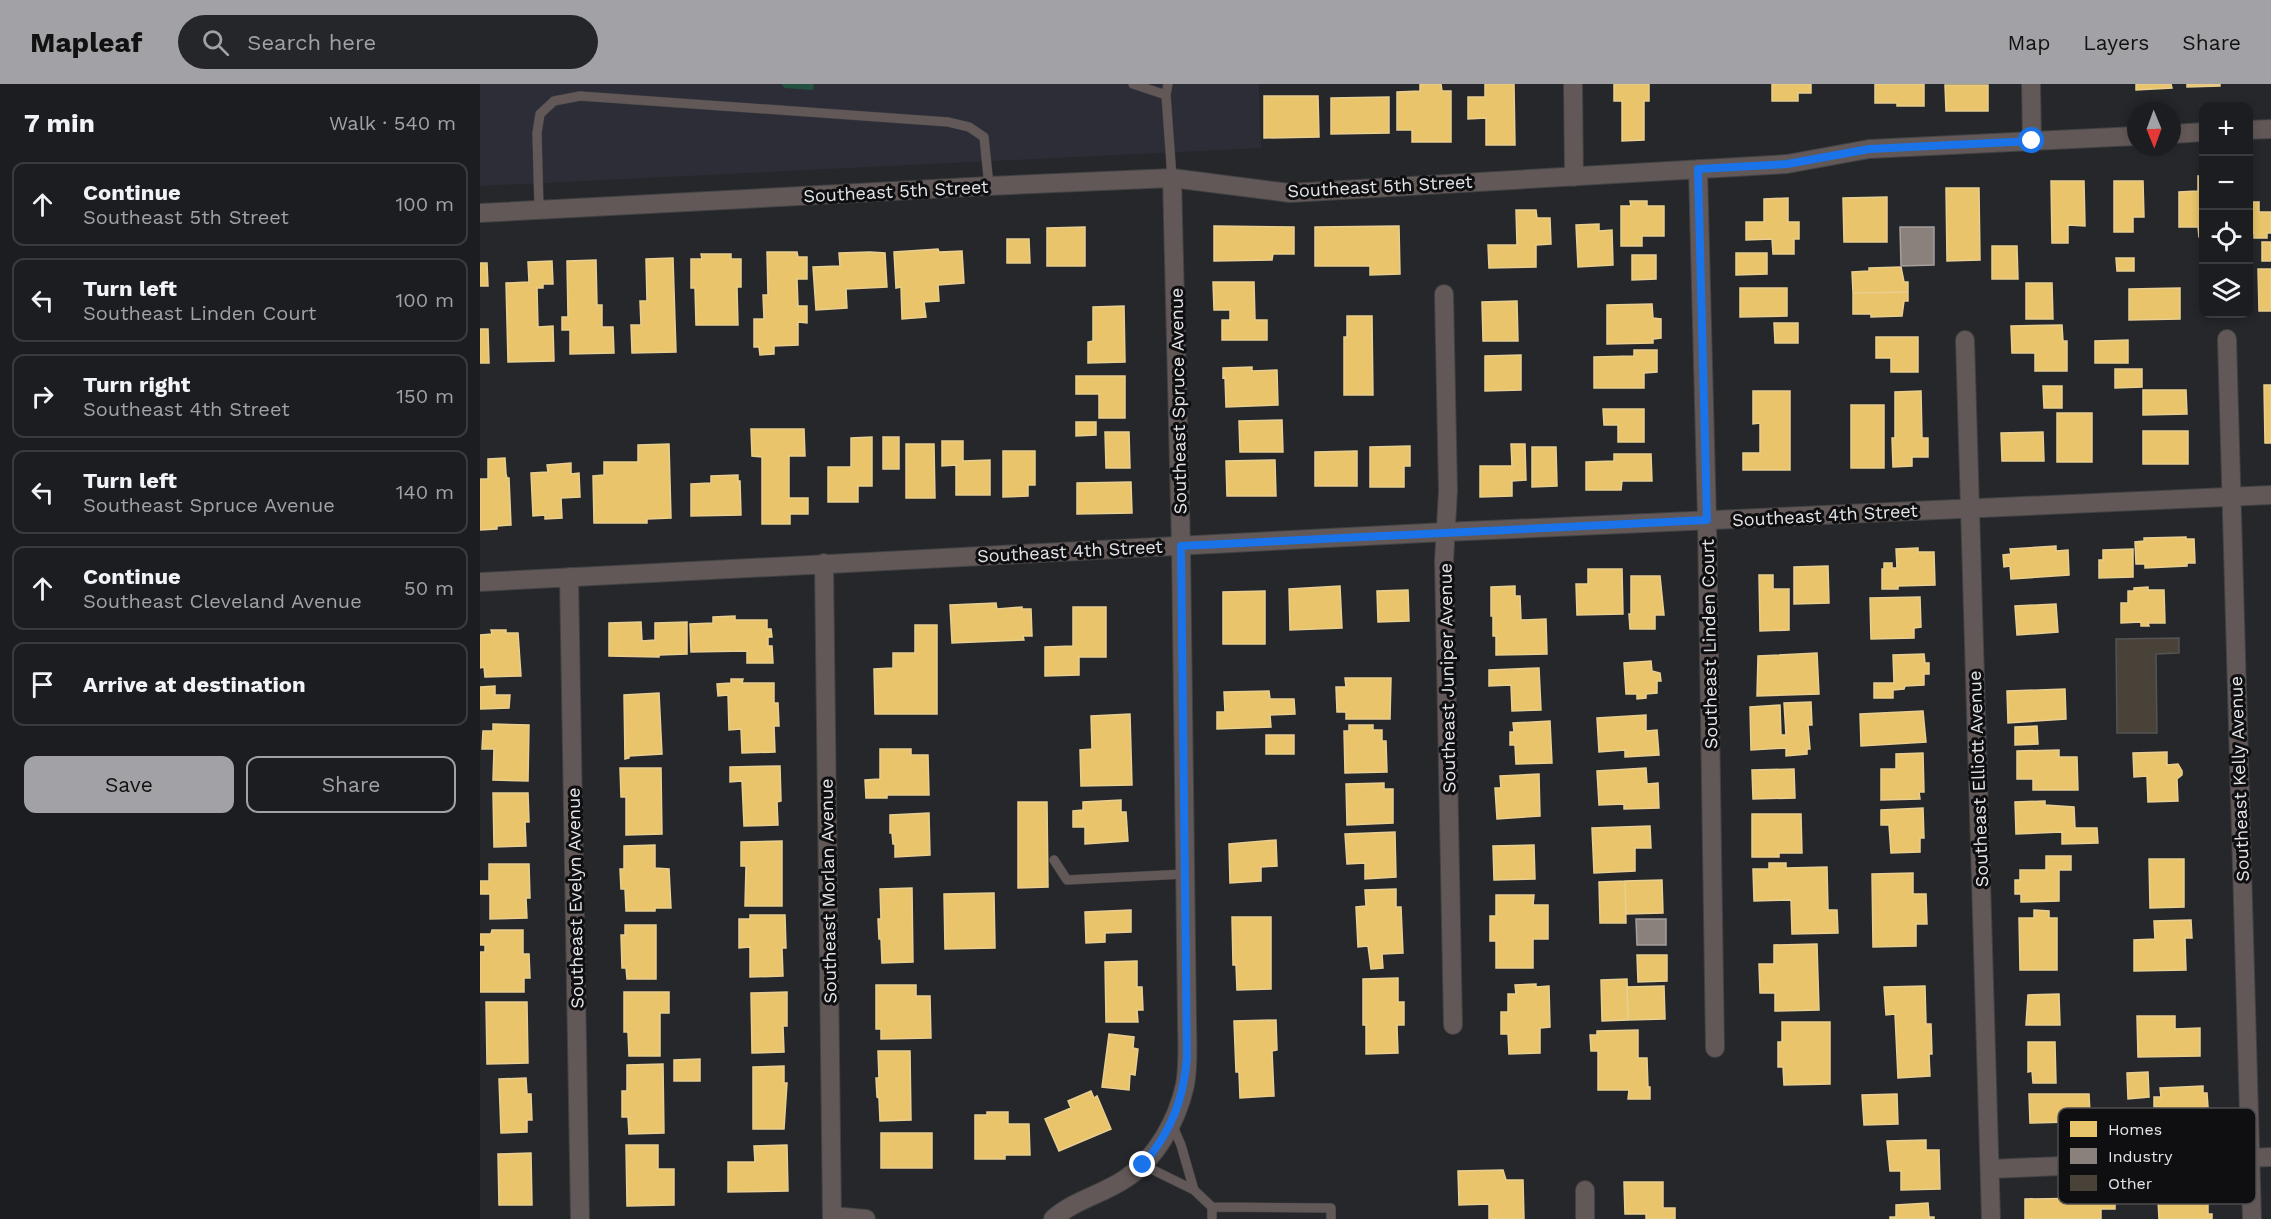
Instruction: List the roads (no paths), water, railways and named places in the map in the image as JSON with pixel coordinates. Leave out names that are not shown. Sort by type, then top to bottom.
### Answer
[{"type":"street","points":[[1573,84],[1574,177]]},
{"type":"street","points":[[2031,84],[2032,141]]},
{"type":"street","points":[[2253,130],[2271,129]]},
{"type":"street","points":[[2181,133],[2199,132]]},
{"type":"street","name":"Southeast 5th Street","points":[[480,213],[1173,178],[1290,193],[1787,164],[1869,149],[2127,136]]},
{"type":"street","name":"Southeast Linden Court","points":[[1698,169],[1707,520],[1715,1048]]},
{"type":"street","name":"Southeast Spruce Avenue","points":[[1053,1219],[1075,1203],[1124,1180],[1143,1165],[1171,1123],[1180,1103],[1185,1083],[1187,1020],[1181,546],[1173,178]]},
{"type":"street","name":"Southeast Juniper Avenue","points":[[1444,294],[1448,491],[1445,532],[1453,1025]]},
{"type":"street","name":"Southeast Kelly Avenue","points":[[2227,339],[2249,1108]]},
{"type":"street","name":"Southeast Elliott Avenue","points":[[1965,340],[1991,1219]]},
{"type":"street","name":"Southeast 4th Street","points":[[480,582],[1445,532],[2271,495]]},
{"type":"street","name":"Southeast Morlan Avenue","points":[[824,563],[832,1218]]},
{"type":"street","name":"Southeast Evelyn Avenue","points":[[570,577],[580,1219]]},
{"type":"street","points":[[2256,1158],[2271,1157]]},
{"type":"street","points":[[1990,1169],[2058,1166]]},
{"type":"street","points":[[1585,1190],[1585,1219]]},
{"type":"street","name":"Southeast Kelly Avenue","points":[[2252,1204],[2252,1219]]},
{"type":"street","points":[[832,1218],[866,1219]]},
{"type":"lane","points":[[1133,84],[1166,95]]},
{"type":"lane","points":[[1168,84],[1166,95],[1173,178]]},
{"type":"lane","points":[[539,209],[537,133],[540,114],[554,101],[580,96],[948,122],[969,127],[984,137],[989,186]]},
{"type":"lane","points":[[1054,860],[1067,880],[1185,874]]},
{"type":"lane","points":[[1171,1123],[1181,1145],[1194,1190]]},
{"type":"lane","points":[[1143,1165],[1194,1190],[1212,1208],[1212,1219]]},
{"type":"lane","points":[[1212,1208],[1331,1208],[1331,1219]]}]
